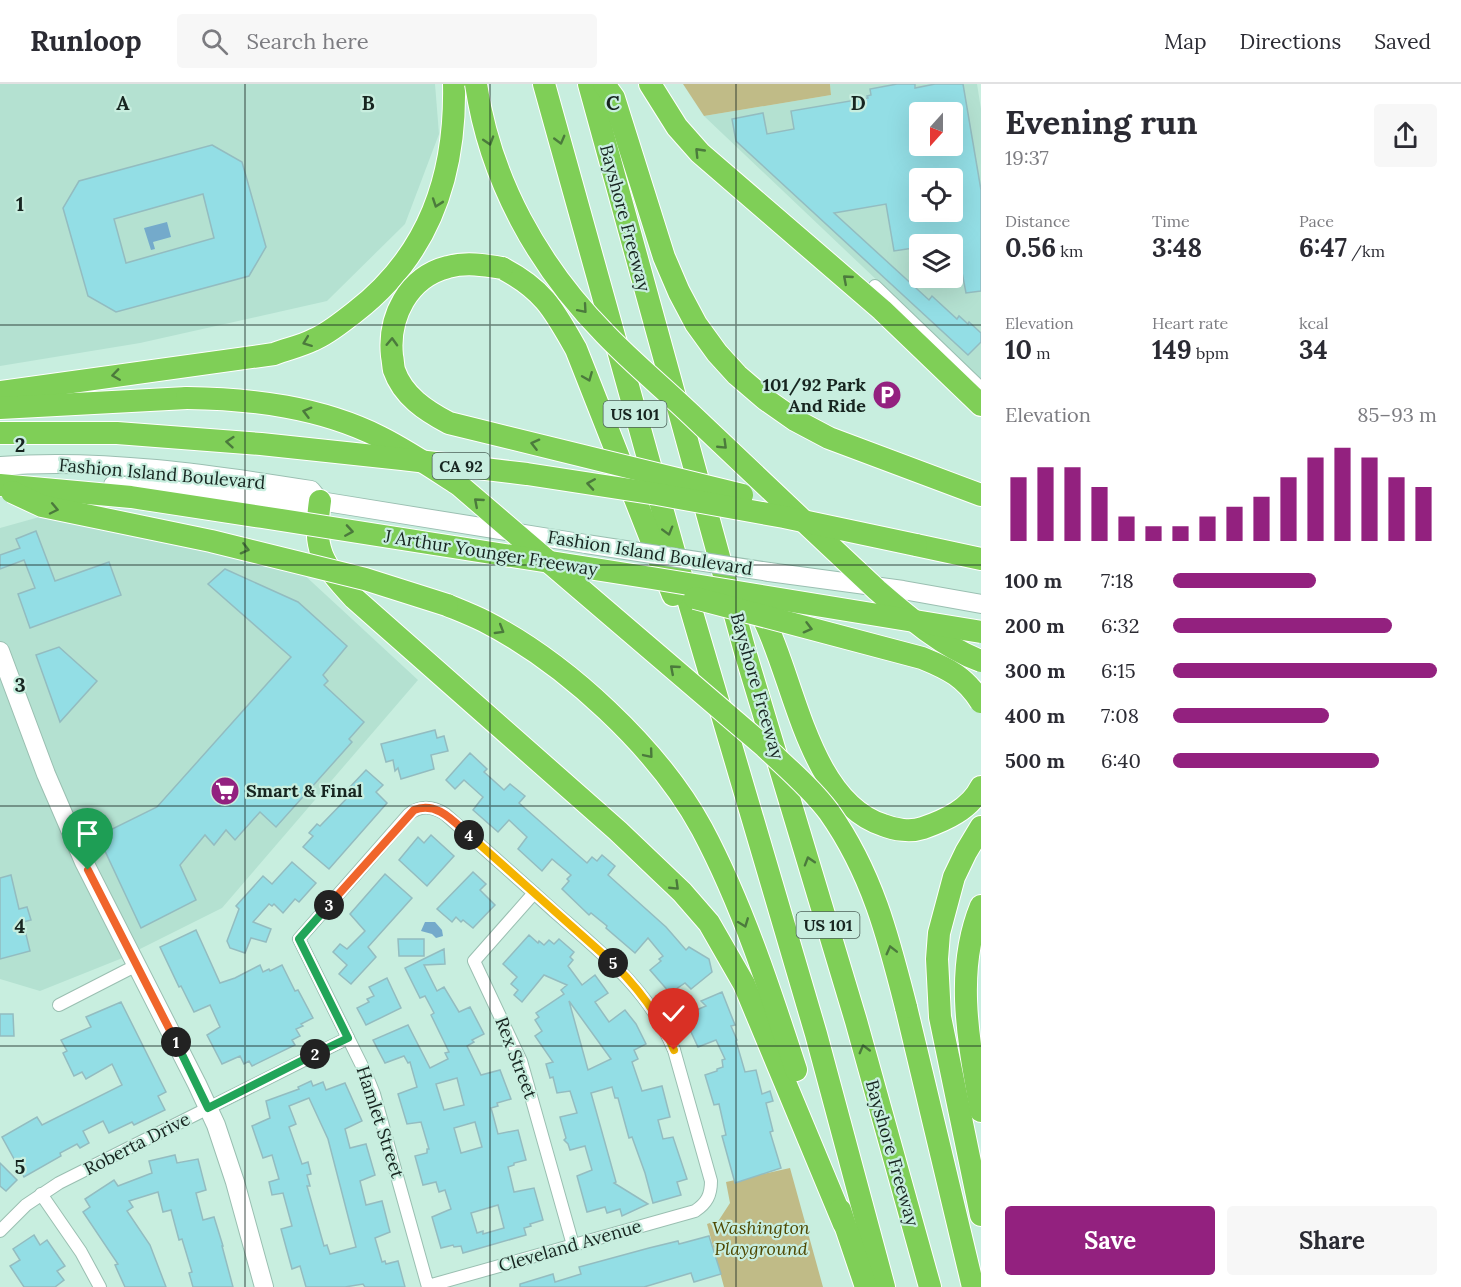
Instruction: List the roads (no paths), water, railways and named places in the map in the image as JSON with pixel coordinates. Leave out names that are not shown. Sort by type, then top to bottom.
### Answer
[{"type":"highway","points":[[0,392],[274,354],[315,339],[348,318],[371,300],[400,271],[420,240],[436,208],[452,144],[454,84]]},
{"type":"highway","points":[[476,84],[479,107],[489,143],[514,207],[531,240],[552,272],[590,317],[605,334],[907,617],[981,661]]},
{"type":"highway","name":"US 101","points":[[544,84],[660,501],[813,1023],[884,1287]]},
{"type":"highway","name":"Bayshore Freeway","points":[[589,84],[746,655],[856,1021],[930,1287]]},
{"type":"highway","points":[[604,84],[614,98],[664,257],[678,292],[717,353],[765,399],[795,420],[829,438],[981,495]]},
{"type":"highway","points":[[650,84],[676,127],[700,153],[882,310],[981,405]]},
{"type":"highway","points":[[730,742],[576,350],[542,296],[525,280],[502,268],[477,264],[447,267],[422,279],[405,297],[395,317],[392,334],[394,369],[407,393],[427,411],[449,423],[769,502],[916,545]]},
{"type":"highway","points":[[0,408],[187,398],[233,399],[283,405],[333,418],[378,436],[459,485],[765,747],[828,811],[850,846],[869,885],[886,929],[973,1287]]},
{"type":"highway","name":"CA 92","points":[[0,433],[117,433],[261,444],[493,470],[657,494],[784,517],[981,559]]},
{"type":"highway","points":[[0,487],[42,506],[211,541],[365,579],[447,605],[484,621],[526,646],[567,676],[610,713],[646,751],[676,789],[701,828],[723,872],[782,1027],[866,1287]]},
{"type":"highway","name":"J Arthur Younger Freeway","points":[[0,487],[131,497],[981,632]]},
{"type":"highway","points":[[320,501],[316,525],[318,549],[331,573],[354,598],[618,831],[682,892],[709,923],[729,954],[757,1012],[844,1224]]},
{"type":"highway","points":[[444,546],[683,595],[922,658],[949,669],[970,686],[981,702]]},
{"type":"highway","points":[[722,565],[764,621],[805,732],[835,788],[852,808],[872,822],[893,829],[917,830],[942,822],[961,810],[981,787]]},
{"type":"highway","points":[[981,827],[966,852],[949,894],[939,933],[937,968],[940,1017],[981,1215]]},
{"type":"highway","points":[[981,906],[970,944],[966,1018],[981,1111]]},
{"type":"main road","name":"Fashion Island Boulevard","points":[[0,466],[43,463],[118,467],[236,478],[311,490],[320,501]]},
{"type":"main road","name":"Fashion Island Boulevard","points":[[0,487],[116,484],[308,506],[320,501],[981,604]]},
{"type":"main road","points":[[0,651],[57,802],[84,862],[208,1108],[230,1165],[264,1287]]},
{"type":"street","points":[[874,286],[981,388]]},
{"type":"street","name":"Hamlet Street","points":[[428,1286],[375,1094],[299,939],[409,814],[421,807],[428,807],[445,814],[534,893]]},
{"type":"street","name":"Cleveland Avenue","points":[[428,1286],[695,1211],[708,1200],[711,1190],[711,1181],[681,1073],[666,1031],[644,995],[629,979],[534,893]]},
{"type":"street","name":"Rex Street","points":[[534,893],[474,961],[521,1061],[573,1245]]},
{"type":"street","points":[[58,1005],[137,965]]},
{"type":"street","name":"Roberta Drive","points":[[0,1231],[19,1211],[41,1194],[348,1038]]},
{"type":"street","points":[[41,1194],[81,1252],[100,1287]]},
{"type":"water","points":[[167,222],[171,237],[153,242],[155,249],[151,250],[144,228]]},
{"type":"water","points":[[425,922],[435,922],[442,930],[443,936],[436,938],[432,934],[421,931]]},
{"type":"place","name":"101/92 Park And Ride","points":[[887,395]]},
{"type":"place","name":"Smart & Final","points":[[225,791]]},
{"type":"park label","name":"Washington Playground","points":[[761,1238]]}]
